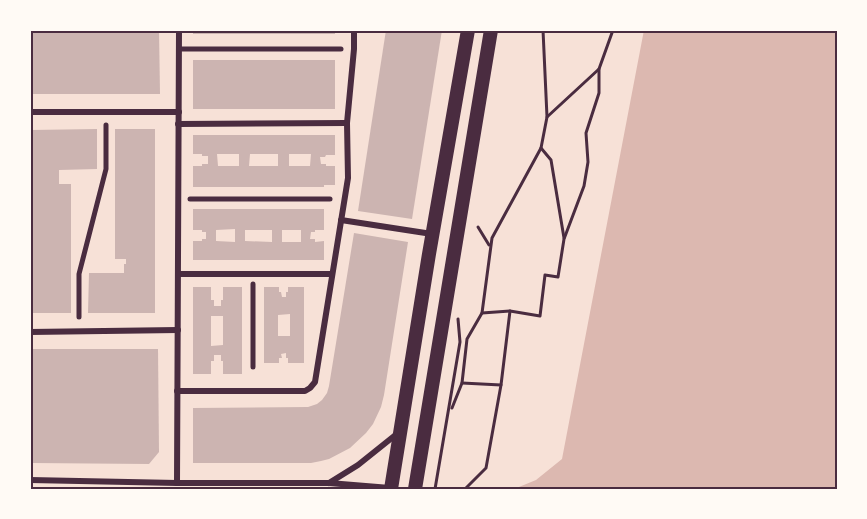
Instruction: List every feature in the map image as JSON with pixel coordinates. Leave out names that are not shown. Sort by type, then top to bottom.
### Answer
[{"type":"main road","points":[[393,489],[400,431],[432,234],[468,30]]},
{"type":"main road","points":[[415,489],[491,30]]},
{"type":"street","points":[[177,483],[179,30]]},
{"type":"street","points":[[177,392],[305,391],[315,381],[348,178],[347,123],[354,30]]},
{"type":"street","points":[[179,49],[341,49]]},
{"type":"street","points":[[30,112],[178,112]]},
{"type":"street","points":[[178,124],[347,123]]},
{"type":"street","points":[[79,317],[79,274],[106,169],[106,125]]},
{"type":"street","points":[[190,199],[330,200]]},
{"type":"street","points":[[342,220],[432,234]]},
{"type":"street","points":[[178,274],[332,274]]},
{"type":"street","points":[[253,284],[253,367]]},
{"type":"street","points":[[30,332],[177,330]]},
{"type":"street","points":[[329,483],[358,465],[400,431]]},
{"type":"street","points":[[30,480],[329,483],[393,489]]},
{"type":"path","points":[[452,408],[462,383],[467,339],[482,313],[492,238],[541,148],[547,117],[543,30]]},
{"type":"path","points":[[482,313],[510,310],[540,316],[545,275],[558,277],[564,239],[584,186],[588,162],[586,133],[598,93],[599,69],[613,30]]},
{"type":"path","points":[[547,117],[599,69]]},
{"type":"path","points":[[541,148],[551,160],[564,239]]},
{"type":"path","points":[[478,227],[490,247]]},
{"type":"path","points":[[465,489],[486,468],[501,385],[510,310]]},
{"type":"path","points":[[435,489],[460,342],[458,315]]},
{"type":"path","points":[[462,383],[501,385]]},
{"type":"shaded area","points":[[644,30],[837,30],[837,489],[514,489],[536,480],[562,459]]},
{"type":"building","points":[[30,30],[159,30],[160,94],[30,94]]},
{"type":"building","points":[[193,30],[335,30],[335,34],[193,34]]},
{"type":"building","points":[[386,30],[442,30],[412,219],[358,211]]},
{"type":"building","points":[[193,60],[335,60],[335,109],[193,109]]},
{"type":"building","points":[[97,129],[97,169],[59,170],[59,184],[71,184],[71,313],[31,313],[31,130]]},
{"type":"building","points":[[115,129],[155,129],[155,313],[88,313],[89,273],[124,273],[124,264],[126,264],[126,259],[115,259]]},
{"type":"building","points":[[193,135],[335,135],[335,155],[320,157],[321,164],[335,166],[335,185],[324,185],[324,187],[193,187],[193,166],[208,164],[208,156],[193,154]],"holes":[[[217,154],[239,154],[239,166],[218,166]],[[250,154],[278,154],[278,166],[249,166]],[[289,154],[311,154],[310,166],[289,166]]]},
{"type":"building","points":[[193,209],[324,209],[324,230],[311,232],[310,239],[315,239],[315,242],[324,241],[324,260],[193,260],[193,241],[206,239],[206,232],[193,230]],"holes":[[[235,229],[235,242],[216,241],[216,230]],[[245,230],[272,230],[272,242],[245,241]],[[282,230],[301,230],[301,242],[282,242]]]},
{"type":"building","points":[[354,233],[408,242],[384,395],[373,424],[350,448],[321,461],[311,463],[193,463],[193,408],[308,407],[317,404],[327,393]]},
{"type":"building","points":[[193,287],[211,287],[211,300],[214,300],[214,306],[221,306],[223,287],[242,287],[242,374],[223,374],[221,355],[214,355],[214,361],[211,361],[211,374],[193,374]],"holes":[[[211,316],[223,316],[223,345],[211,346]]]},
{"type":"building","points":[[264,287],[279,287],[282,297],[286,297],[288,287],[304,287],[304,363],[288,363],[286,353],[281,354],[282,358],[279,358],[279,363],[264,363]],"holes":[[[290,314],[290,336],[278,336],[278,315]]]},
{"type":"building","points":[[30,349],[158,349],[159,452],[149,464],[32,463],[30,461]]}]
